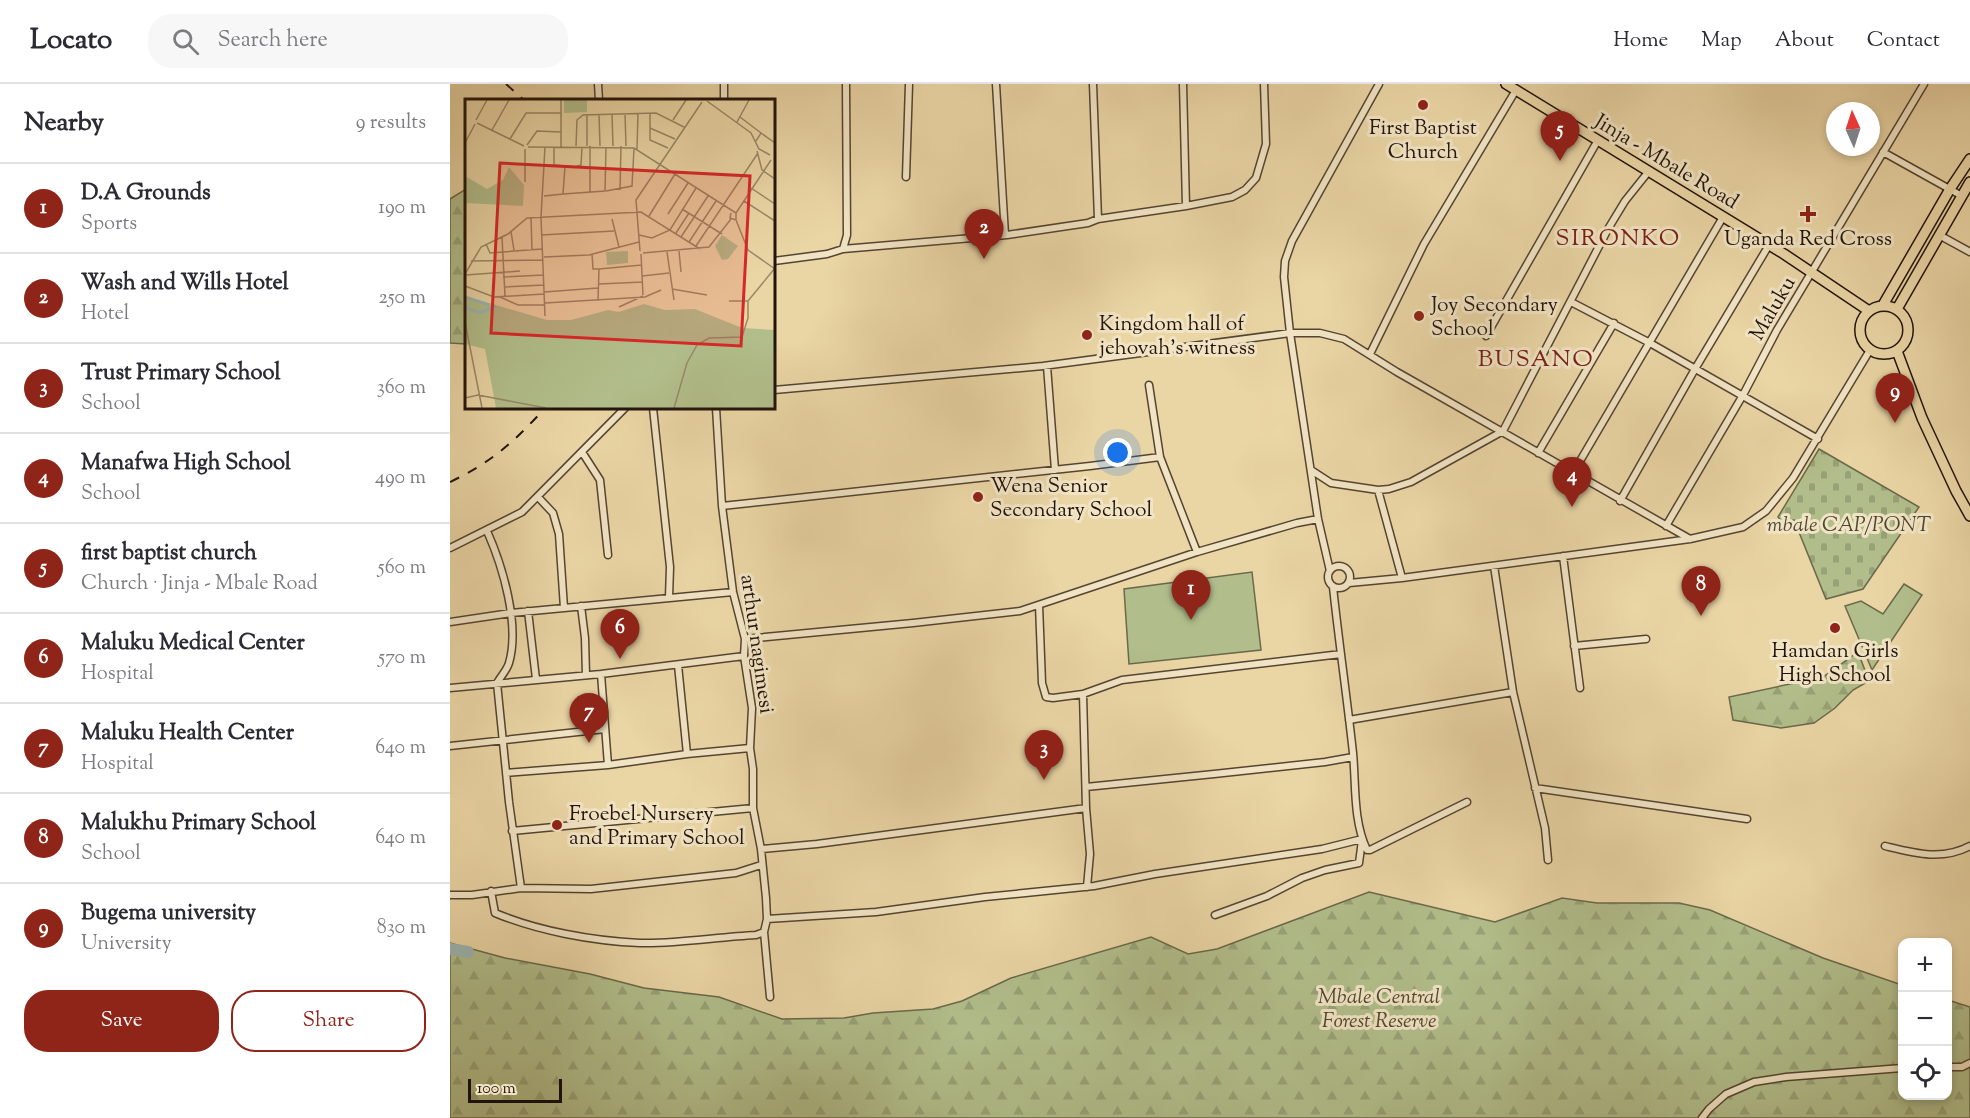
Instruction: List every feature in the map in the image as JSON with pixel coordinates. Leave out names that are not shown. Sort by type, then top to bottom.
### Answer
[{"type":"main road","name":"Jinja - Mbale Road","points":[[1506,84],[1769,245],[1869,311]]},
{"type":"main road","points":[[1883,305],[1897,309],[1905,317],[1908,334],[1897,351],[1885,354],[1870,350],[1862,340],[1860,332],[1863,317],[1869,311],[1883,305],[1950,189],[1970,159]]},
{"type":"main road","points":[[1897,309],[1970,182]]},
{"type":"main road","points":[[1897,351],[1922,418],[1970,516]]},
{"type":"street","points":[[598,84],[599,99]]},
{"type":"street","points":[[843,249],[847,235],[846,84]]},
{"type":"street","points":[[906,177],[909,84]]},
{"type":"street","points":[[996,84],[1005,235]]},
{"type":"street","points":[[1093,84],[1098,219]]},
{"type":"street","points":[[1183,84],[1186,206]]},
{"type":"street","points":[[776,261],[827,254],[843,249],[1005,235],[1088,223],[1098,219],[1232,197],[1245,190],[1256,178],[1266,144],[1264,84]]},
{"type":"street","points":[[1330,571],[1318,519],[1290,333],[1284,277],[1285,261],[1379,84]]},
{"type":"street","name":"Maluku","points":[[1666,526],[1743,395],[1777,330],[1924,84]]},
{"type":"street","points":[[1370,354],[1424,244],[1516,90]]},
{"type":"street","points":[[1486,336],[1598,140]]},
{"type":"street","points":[[1883,152],[1962,196]]},
{"type":"street","points":[[1311,470],[1331,483],[1378,490],[1389,489],[1411,482],[1503,431],[1608,229],[1625,201],[1649,171]]},
{"type":"street","points":[[1574,473],[1723,217]]},
{"type":"street","points":[[1939,235],[1970,252]]},
{"type":"street","points":[[1620,501],[1769,245]]},
{"type":"street","points":[[1571,302],[1614,323],[1818,439]]},
{"type":"street","points":[[1539,453],[1614,323]]},
{"type":"street","points":[[776,390],[1047,366],[1290,333],[1309,332],[1334,336],[1370,354],[1397,372],[1503,431],[1620,501],[1690,539]]},
{"type":"street","points":[[1333,587],[1343,588],[1349,582],[1402,578],[1690,539],[1743,527],[1759,517],[1782,493],[1818,439],[1870,350]]},
{"type":"street","points":[[1047,366],[1055,470]]},
{"type":"street","points":[[1149,385],[1160,457],[1197,552]]},
{"type":"street","points":[[450,548],[522,512],[623,410]]},
{"type":"street","points":[[653,410],[670,567],[669,597]]},
{"type":"street","name":"arthur nagimesi","points":[[716,410],[722,506],[734,592],[745,639],[744,656],[752,708],[750,748],[753,769],[753,808],[760,849],[767,919],[764,932],[770,997]]},
{"type":"street","points":[[582,452],[600,480],[608,555]]},
{"type":"street","points":[[722,506],[1160,457]]},
{"type":"street","points":[[1378,490],[1402,578]]},
{"type":"street","points":[[538,497],[553,513],[559,534],[564,608]]},
{"type":"street","points":[[745,639],[1002,614],[1040,605],[1197,552],[1318,519]]},
{"type":"street","points":[[487,531],[503,573],[511,613],[512,651],[508,666],[497,683],[512,831],[521,888]]},
{"type":"street","points":[[1563,556],[1580,688]]},
{"type":"street","points":[[1494,566],[1513,692],[1545,828],[1548,860]]},
{"type":"street","points":[[1349,582],[1348,572],[1343,567],[1336,567],[1330,571],[1327,578],[1333,587],[1358,818],[1366,850],[1467,802]]},
{"type":"street","points":[[450,622],[528,611],[734,592]]},
{"type":"street","points":[[1040,605],[1042,683],[1046,697],[1083,694],[1102,686],[1131,679],[1341,654]]},
{"type":"street","points":[[581,606],[586,675]]},
{"type":"street","points":[[528,611],[536,679]]},
{"type":"street","points":[[1574,646],[1646,639]]},
{"type":"street","points":[[450,688],[601,674],[744,656]]},
{"type":"street","points":[[678,665],[687,754]]},
{"type":"street","points":[[601,674],[608,765]]},
{"type":"street","points":[[1349,720],[1513,692]]},
{"type":"street","points":[[1083,694],[1086,808],[1090,855],[1087,886]]},
{"type":"street","points":[[450,746],[605,729]]},
{"type":"street","points":[[506,773],[608,765],[750,748]]},
{"type":"street","points":[[1086,787],[1353,757]]},
{"type":"street","points":[[1535,788],[1747,819]]},
{"type":"street","points":[[512,831],[753,808]]},
{"type":"street","points":[[760,849],[817,844],[1086,808]]},
{"type":"street","points":[[767,919],[876,912],[1087,886],[1322,849],[1362,839]]},
{"type":"street","points":[[1215,915],[1267,897],[1302,878],[1325,870],[1359,863],[1362,839]]},
{"type":"street","points":[[1885,846],[1944,856],[1970,846]]},
{"type":"street","points":[[450,895],[472,895],[521,888],[591,889],[736,873],[761,865]]},
{"type":"street","points":[[492,891],[493,909],[501,915],[561,932],[602,940],[650,943],[756,935],[764,932]]},
{"type":"street","points":[[1952,1067],[1962,1067],[1970,1063]]},
{"type":"street","points":[[1702,1118],[1726,1094],[1754,1082],[1786,1077],[1898,1068]]},
{"type":"green space","points":[[465,190],[465,344],[450,343],[450,199]]},
{"type":"green space","name":"mbale CAP/PONT","points":[[1819,449],[1919,507],[1863,589],[1826,599],[1794,520],[1783,523],[1778,517]]},
{"type":"green space","points":[[1252,572],[1261,650],[1129,664],[1124,589]]},
{"type":"green space","points":[[1904,584],[1922,595],[1872,670],[1845,606],[1861,601],[1883,614]]},
{"type":"green space","points":[[1858,652],[1869,681],[1853,690],[1835,708],[1814,723],[1781,728],[1733,720],[1729,697],[1823,677]]},
{"type":"green space","name":"Mbale Central Forest Reserve","points":[[1369,892],[1495,922],[1562,898],[1597,903],[1679,903],[1710,910],[1823,958],[1898,984],[1898,1100],[1952,1100],[1952,1001],[1970,1007],[1970,1118],[450,1118],[450,943],[505,958],[590,974],[644,988],[719,997],[782,1019],[844,1018],[873,1013],[933,1009],[962,1001],[1011,978],[1151,937],[1188,954],[1217,949]]},
{"type":"waterway","points":[[450,949],[468,952]]},
{"type":"railway","points":[[506,84],[523,99]]},
{"type":"railway","points":[[450,482],[478,467],[502,450],[543,410]]},
{"type":"place","name":"First Baptist Church","points":[[1423,105]]},
{"type":"place","name":"first baptist church","points":[[1560,161]]},
{"type":"place","name":"Uganda Red Cross","points":[[1808,214]]},
{"type":"place","name":"Wash and Wills Hotel","points":[[984,259]]},
{"type":"place","name":"Joy Secondary School","points":[[1419,316]]},
{"type":"place","name":"Kingdom hall of jehovah's witness","points":[[1087,335]]},
{"type":"place","name":"Bugema university","points":[[1895,423]]},
{"type":"place","name":"Wena Senior Secondary School","points":[[978,497]]},
{"type":"place","name":"Manafwa High School","points":[[1572,507]]},
{"type":"place","name":"Malukhu Primary School","points":[[1701,616]]},
{"type":"place","name":"D.A Grounds","points":[[1191,620]]},
{"type":"place","name":"Hamdan Girls High School","points":[[1835,628]]},
{"type":"place","name":"Maluku Medical Center","points":[[620,659]]},
{"type":"place","name":"Maluku Health Center","points":[[589,743]]},
{"type":"place","name":"Trust Primary School","points":[[1044,780]]},
{"type":"place","name":"Froebel Nursery and Primary School","points":[[557,825]]},
{"type":"district","name":"SIRONKO","points":[[1618,237]]},
{"type":"district","name":"BUSANO","points":[[1536,358]]}]
